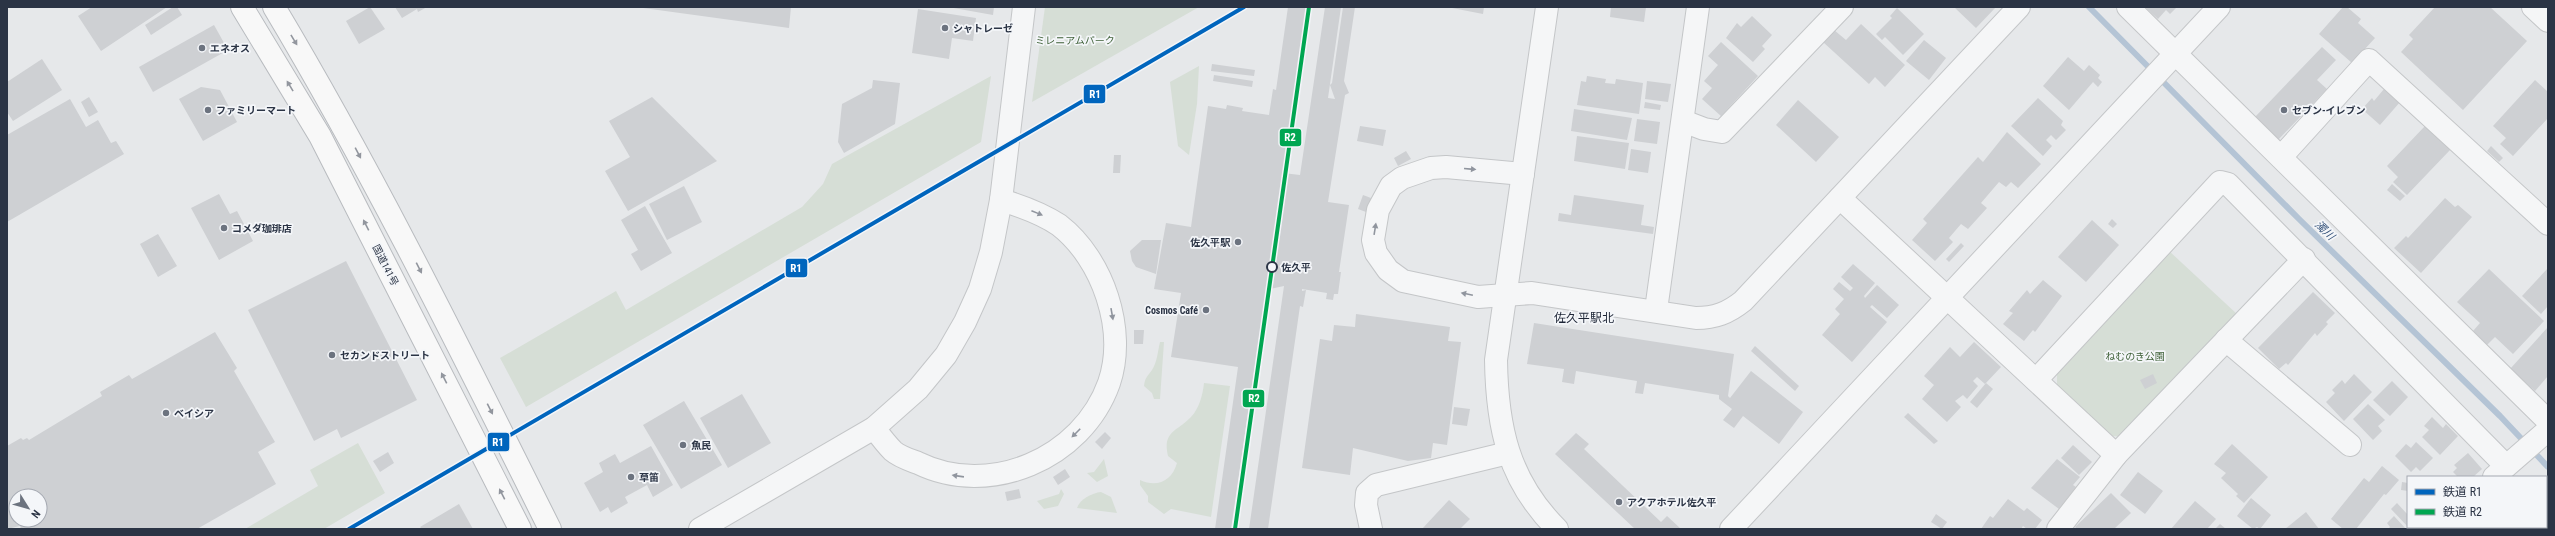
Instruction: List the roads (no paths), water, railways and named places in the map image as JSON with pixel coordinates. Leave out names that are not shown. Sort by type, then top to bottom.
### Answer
[{"type":"highway","name":"国道141号","points":[[242,7],[320,136],[520,529]]},
{"type":"highway","points":[[274,7],[339,117],[405,241],[550,529]]},
{"type":"street","points":[[700,529],[874,428],[918,389],[946,355],[965,322],[980,289],[1001,200],[1024,7]]},
{"type":"street","points":[[1548,7],[1496,360],[1500,422],[1508,453],[1527,492],[1557,529]]},
{"type":"street","points":[[1656,310],[1698,7]]},
{"type":"street","points":[[1683,121],[1704,129],[1722,132],[1842,7]]},
{"type":"street","points":[[1523,174],[1446,167],[1415,172],[1391,186],[1378,210],[1373,240],[1381,261],[1394,276],[1403,281],[1478,297],[1506,293],[1532,293],[1656,310],[1696,318],[1708,318],[1728,313],[1744,301],[2019,7]]},
{"type":"street","points":[[2036,380],[2220,182],[2228,184],[2304,259],[2503,470],[2548,427],[2282,157],[2172,58],[2128,7]]},
{"type":"street","points":[[1731,529],[2219,7]]},
{"type":"street","points":[[2533,7],[2548,21]]},
{"type":"street","points":[[2282,157],[2369,60],[2548,224]]},
{"type":"street","points":[[1840,198],[2116,455]]},
{"type":"street","points":[[874,428],[894,452],[931,470],[959,477],[995,476],[1031,465],[1065,443],[1092,415],[1102,398],[1109,382],[1114,342],[1113,314],[1098,275],[1084,252],[1059,226],[1044,216],[1001,200]]},
{"type":"street","points":[[2058,529],[2116,455],[2304,259]]},
{"type":"street","points":[[2226,340],[2350,445]]},
{"type":"street","points":[[1371,529],[1366,505],[1367,493],[1376,485],[1508,453]]},
{"type":"waterway","name":"濁川","points":[[2089,7],[2299,219],[2500,416],[2548,467]]},
{"type":"rail line","name":"R1","points":[[349,529],[1244,7]]},
{"type":"rail line","name":"R2","points":[[1235,529],[1309,7]]},
{"type":"place","name":"シャトレーゼ","points":[[945,28]]},
{"type":"place","name":"エネオス","points":[[202,48]]},
{"type":"place","name":"ファミリーマート","points":[[208,110]]},
{"type":"place","name":"セブン-イレブン","points":[[2284,110]]},
{"type":"place","name":"コメダ珈琲店","points":[[224,228]]},
{"type":"place","name":"佐久平駅","points":[[1238,242]]},
{"type":"place","name":"佐久平","points":[[1272,267]]},
{"type":"place","name":"Cosmos Café","points":[[1206,310]]},
{"type":"place","name":"セカンドストリート","points":[[332,355]]},
{"type":"place","name":"ベイシア","points":[[166,413]]},
{"type":"place","name":"魚民","points":[[683,445]]},
{"type":"place","name":"草笛","points":[[631,477]]},
{"type":"place","name":"アクアホテル佐久平","points":[[1619,502]]},
{"type":"district","name":"佐久平駅北","points":[[1584,318]]},
{"type":"park label","name":"ミレニアムパーク","points":[[1075,40]]},
{"type":"park label","name":"ねむのき公園","points":[[2135,356]]}]
